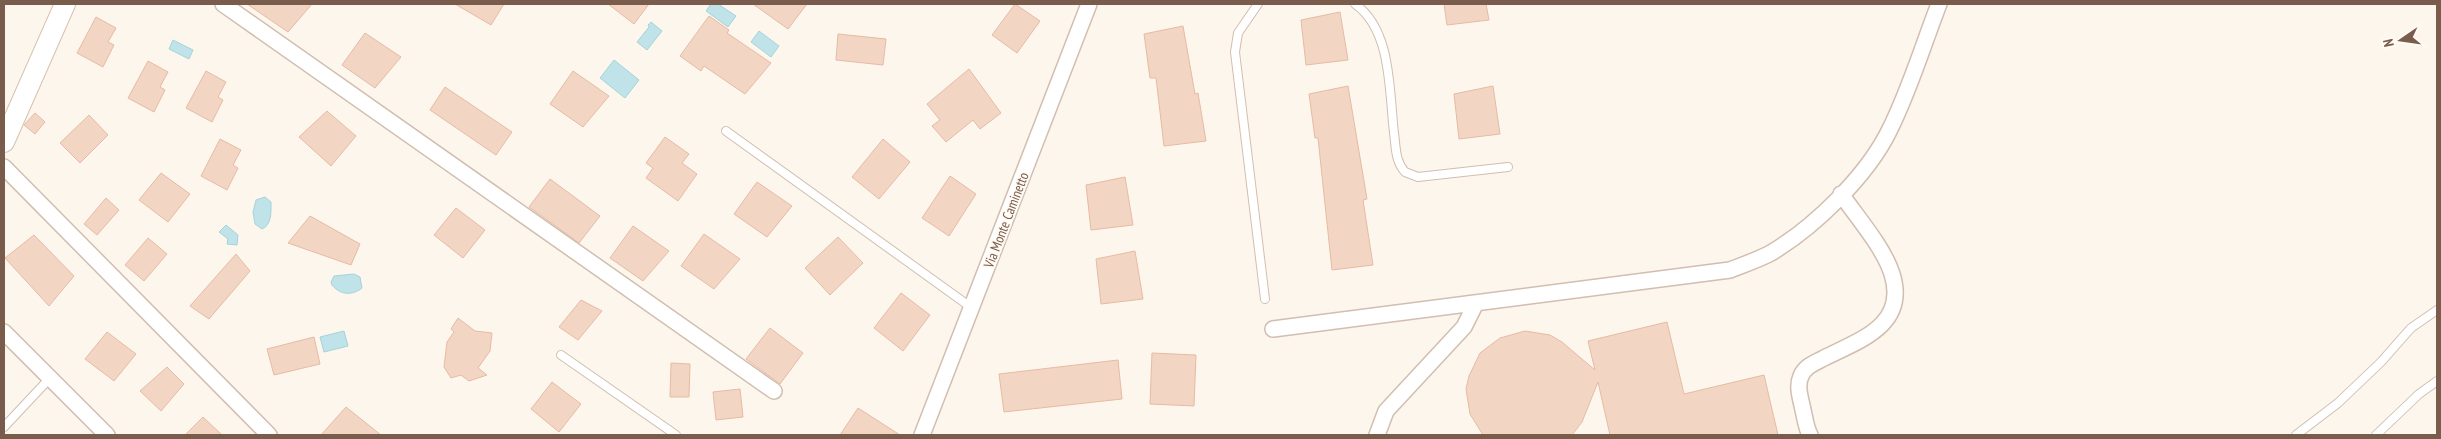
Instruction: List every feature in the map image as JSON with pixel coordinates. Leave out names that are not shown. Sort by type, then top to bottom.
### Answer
[{"type":"street","points":[[4,142],[65,4]]},
{"type":"street","points":[[223,4],[774,390]]},
{"type":"street","name":"Via Monte Caminetto","points":[[922,435],[1089,4]]},
{"type":"street","points":[[1273,330],[1730,270],[1768,254],[1797,235],[1854,182],[1890,130],[1939,4]]},
{"type":"street","points":[[4,167],[269,435]]},
{"type":"street","points":[[1810,435],[1799,388],[1800,376],[1810,365],[1866,338],[1879,329],[1888,316],[1896,295],[1893,276],[1884,257],[1841,194]]},
{"type":"street","points":[[1377,435],[1386,411],[1464,327],[1476,303]]},
{"type":"street","points":[[4,332],[107,435]]},
{"type":"lane","points":[[1258,4],[1238,32],[1235,52],[1265,299]]},
{"type":"lane","points":[[1355,4],[1371,18],[1379,37],[1385,64],[1397,157],[1406,172],[1418,177],[1508,167]]},
{"type":"lane","points":[[726,131],[972,308]]},
{"type":"lane","points":[[2296,435],[2338,403],[2380,362],[2411,328],[2437,310]]},
{"type":"lane","points":[[561,355],[676,435]]},
{"type":"lane","points":[[4,427],[50,378]]},
{"type":"lane","points":[[2376,435],[2419,394],[2437,381]]},
{"type":"water","points":[[711,4],[718,4],[736,16],[728,27],[706,11]]},
{"type":"water","points":[[651,22],[662,31],[647,50],[637,42]]},
{"type":"water","points":[[759,31],[779,46],[771,57],[751,42]]},
{"type":"water","points":[[173,40],[193,50],[189,59],[169,49]]},
{"type":"water","points":[[614,60],[639,80],[625,98],[600,78]]},
{"type":"water","points":[[265,197],[271,202],[271,213],[268,224],[262,229],[255,224],[253,212],[256,200]]},
{"type":"water","points":[[226,225],[238,235],[237,245],[227,244],[228,239],[219,232]]},
{"type":"water","points":[[354,274],[360,277],[362,288],[358,291],[346,293],[339,291],[332,285],[331,282],[334,276]]},
{"type":"water","points":[[344,331],[348,346],[324,352],[320,337]]},
{"type":"building","points":[[247,4],[312,4],[288,32]]},
{"type":"building","points":[[455,4],[504,4],[491,25]]},
{"type":"building","points":[[608,4],[649,4],[634,24]]},
{"type":"building","points":[[753,4],[807,4],[788,29]]},
{"type":"building","points":[[1015,4],[1040,21],[1017,53],[992,35]]},
{"type":"building","points":[[1444,4],[1486,4],[1489,20],[1447,25]]},
{"type":"building","points":[[1340,12],[1348,60],[1306,65],[1301,20]]},
{"type":"building","points":[[709,16],[729,30],[727,33],[771,63],[745,94],[704,66],[701,71],[680,56]]},
{"type":"building","points":[[96,17],[116,28],[108,42],[114,45],[103,67],[77,53]]},
{"type":"building","points":[[1183,26],[1195,94],[1198,93],[1206,141],[1164,146],[1156,78],[1150,78],[1144,34]]},
{"type":"building","points":[[365,33],[401,57],[375,88],[342,65]]},
{"type":"building","points":[[838,34],[886,39],[883,65],[836,60]]},
{"type":"building","points":[[148,61],[168,72],[160,87],[165,90],[154,112],[128,98]]},
{"type":"building","points":[[969,69],[1001,113],[980,129],[973,120],[946,142],[932,126],[940,120],[927,104]]},
{"type":"building","points":[[206,71],[226,82],[218,97],[223,100],[212,122],[186,108]]},
{"type":"building","points":[[573,71],[609,96],[583,127],[550,104]]},
{"type":"building","points":[[1348,86],[1367,199],[1363,200],[1373,265],[1332,270],[1318,138],[1315,138],[1309,94]]},
{"type":"building","points":[[1493,86],[1500,134],[1459,139],[1454,94]]},
{"type":"building","points":[[445,87],[512,132],[496,155],[430,110]]},
{"type":"building","points":[[327,111],[356,136],[331,166],[299,137]]},
{"type":"building","points":[[35,113],[45,122],[35,134],[24,125]]},
{"type":"building","points":[[89,115],[108,135],[80,163],[60,143]]},
{"type":"building","points":[[665,137],[689,154],[682,163],[697,174],[678,201],[646,178],[653,168],[646,163]]},
{"type":"building","points":[[220,139],[241,150],[233,165],[238,168],[227,190],[201,176]]},
{"type":"building","points":[[883,139],[910,162],[879,199],[852,177]]},
{"type":"building","points":[[161,173],[190,194],[168,222],[139,200]]},
{"type":"building","points":[[950,176],[976,194],[949,236],[922,218]]},
{"type":"building","points":[[1125,177],[1133,225],[1091,230],[1086,185]]},
{"type":"building","points":[[550,179],[600,216],[579,243],[529,207]]},
{"type":"building","points":[[757,182],[792,206],[767,237],[734,214]]},
{"type":"building","points":[[106,198],[119,210],[97,235],[84,224]]},
{"type":"building","points":[[456,208],[485,230],[463,258],[434,235]]},
{"type":"building","points":[[310,216],[360,244],[351,265],[288,243]]},
{"type":"building","points":[[633,226],[669,251],[643,281],[610,258]]},
{"type":"building","points":[[704,234],[740,259],[714,289],[681,266]]},
{"type":"building","points":[[34,235],[74,276],[49,306],[5,258]]},
{"type":"building","points":[[838,237],[863,263],[830,295],[805,268]]},
{"type":"building","points":[[148,238],[167,254],[144,281],[125,265]]},
{"type":"building","points":[[1135,251],[1143,299],[1101,304],[1096,259]]},
{"type":"building","points":[[236,254],[250,271],[209,319],[190,306]]},
{"type":"building","points":[[901,293],[930,315],[903,351],[874,328]]},
{"type":"building","points":[[581,300],[602,311],[578,340],[559,327]]},
{"type":"building","points":[[458,318],[475,331],[492,333],[490,351],[478,368],[487,375],[469,381],[461,375],[451,378],[444,367],[447,342],[454,332],[451,329]]},
{"type":"building","points":[[1667,322],[1684,394],[1764,375],[1778,435],[1610,435],[1598,382],[1582,422],[1572,435],[1483,435],[1470,414],[1466,389],[1469,376],[1480,353],[1500,338],[1525,331],[1550,335],[1562,342],[1595,370],[1588,341]]},
{"type":"building","points":[[770,328],[803,353],[780,384],[746,359]]},
{"type":"building","points":[[107,332],[136,354],[114,381],[85,359]]},
{"type":"building","points":[[314,337],[320,364],[274,375],[267,349]]},
{"type":"building","points":[[1152,353],[1196,355],[1194,406],[1150,404]]},
{"type":"building","points":[[1118,360],[1122,399],[1004,412],[999,374]]},
{"type":"building","points":[[671,363],[690,364],[689,397],[670,397]]},
{"type":"building","points":[[167,367],[184,384],[161,411],[140,391]]},
{"type":"building","points":[[552,382],[581,404],[559,432],[531,409]]},
{"type":"building","points":[[740,389],[743,417],[716,420],[713,392]]},
{"type":"building","points":[[346,407],[381,435],[321,435]]},
{"type":"building","points":[[858,408],[900,435],[840,435]]},
{"type":"building","points":[[203,417],[222,435],[185,435]]}]
